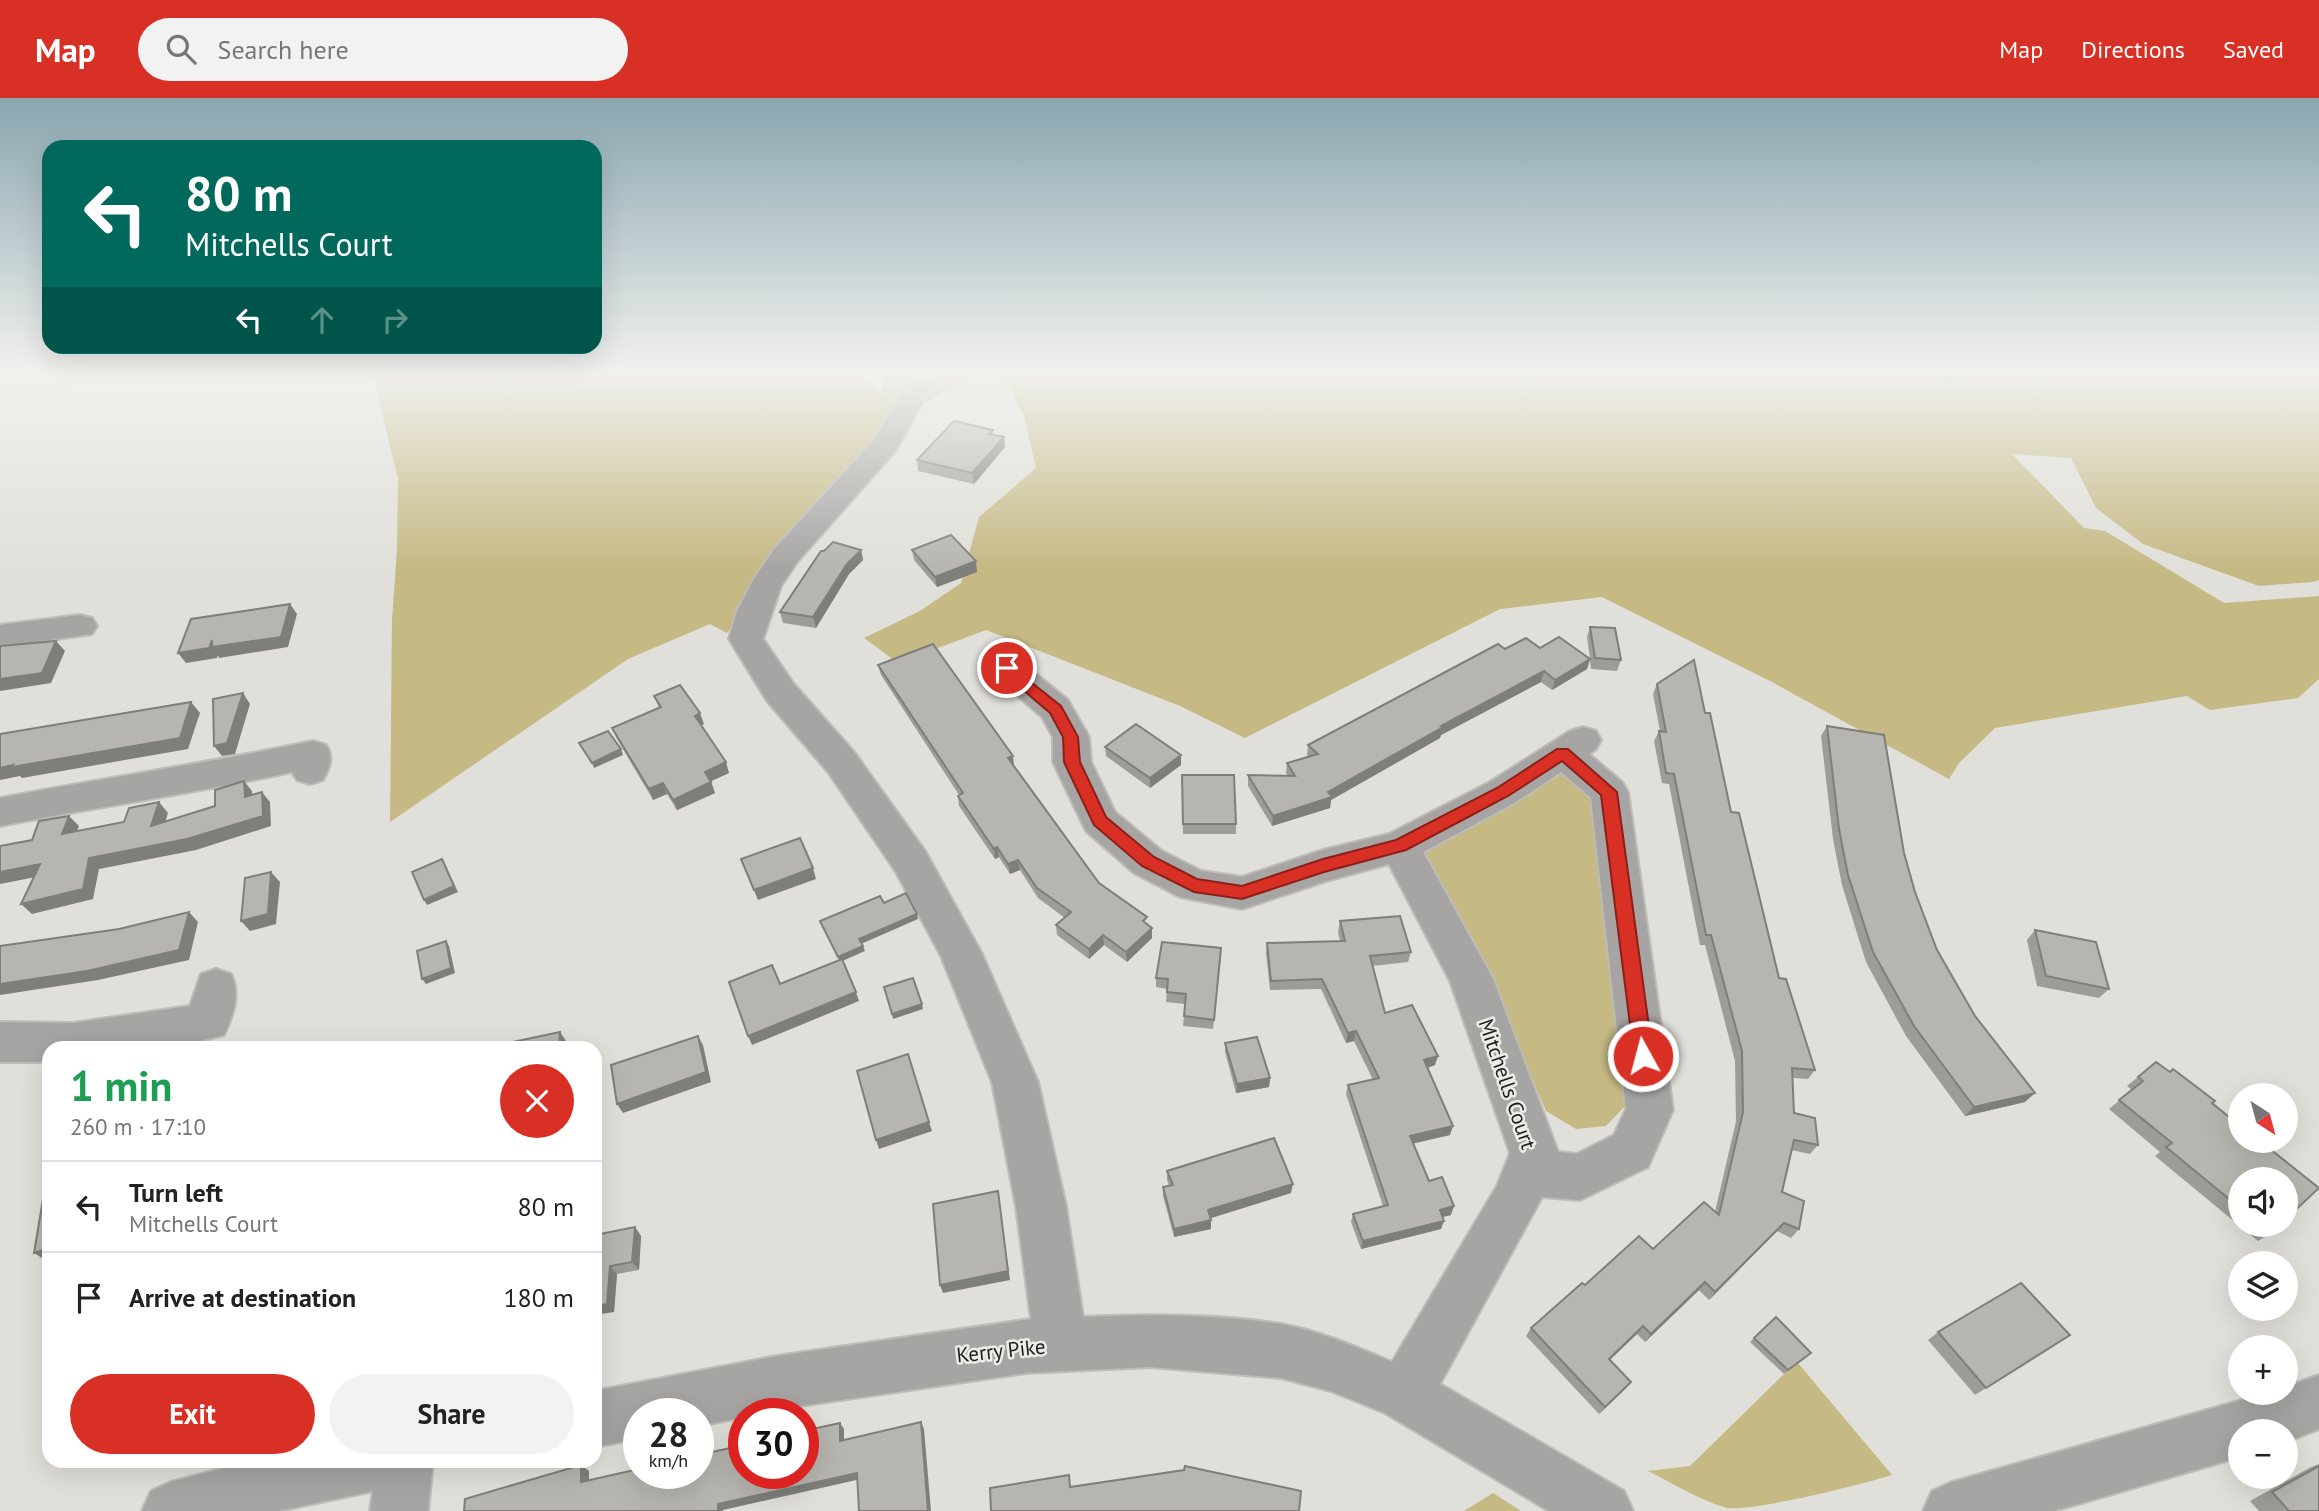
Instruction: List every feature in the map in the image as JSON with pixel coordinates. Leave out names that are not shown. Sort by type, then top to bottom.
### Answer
[{"type":"street","points":[[890,437],[786,555],[754,611],[746,639],[780,692],[841,762],[911,862],[961,954],[1015,1082],[1041,1206],[1060,1345]]},
{"type":"street","points":[[0,636],[80,626]]},
{"type":"street","points":[[1007,668],[1055,709],[1071,737],[1072,762],[1100,821],[1148,862],[1194,886],[1242,892],[1323,866],[1400,846],[1503,792],[1574,746],[1609,792],[1650,1110],[1631,1151],[1580,1177],[1527,1173]]},
{"type":"street","points":[[0,812],[140,785],[219,774],[313,754],[310,770]]},
{"type":"street","name":"Mitchells Court","points":[[1400,846],[1471,979],[1534,1153],[1517,1199],[1404,1394]]},
{"type":"street","points":[[90,1041],[208,1023],[216,987]]},
{"type":"street","points":[[0,1042],[42,1043]]},
{"type":"street","name":"Kerry Pike","points":[[602,1418],[856,1370],[1026,1346],[1152,1340],[1290,1352],[1332,1363],[1404,1394],[1604,1511]]},
{"type":"street","points":[[1952,1511],[2207,1440],[2319,1402]]},
{"type":"street","points":[[171,1511],[285,1481],[349,1468]]},
{"type":"street","points":[[399,1511],[404,1468]]},
{"type":"shaded area","points":[[388,437],[880,437],[727,633],[710,624],[628,659],[390,822],[392,620],[398,479]]},
{"type":"shaded area","points":[[1029,437],[2319,437],[2319,580],[2259,586],[2143,544],[2096,508],[2071,458],[2012,454],[2084,528],[2105,531],[2224,603],[2319,596],[2319,679],[2298,698],[2210,710],[2187,696],[1995,728],[1959,763],[1949,779],[1770,681],[1602,597],[1500,609],[1245,738],[1180,706],[986,630],[898,663],[864,638],[920,611],[961,583],[979,517],[1036,468]]},
{"type":"shaded area","points":[[1561,768],[1590,782],[1628,1103],[1606,1126],[1576,1129],[1546,1111],[1510,1028],[1437,886],[1425,853],[1439,833]]},
{"type":"shaded area","points":[[1798,1363],[1892,1475],[1784,1502],[1727,1508],[1648,1471],[1690,1466]]},
{"type":"shaded area","points":[[1493,1493],[1521,1511],[1464,1511]]},
{"type":"building","points":[[939,437],[1004,437],[972,473],[917,460]]},
{"type":"building","points":[[951,535],[976,561],[935,577],[912,550]]},
{"type":"building","points":[[833,542],[861,550],[847,564],[813,617],[780,612],[821,551]]},
{"type":"building","points":[[290,604],[281,637],[212,647],[212,640],[209,648],[178,653],[191,619]]},
{"type":"building","points":[[1590,627],[1615,628],[1621,660],[1595,658]]},
{"type":"building","points":[[1559,637],[1590,659],[1555,680],[1544,671],[1441,726],[1443,727],[1328,792],[1332,797],[1273,816],[1248,775],[1295,776],[1287,763],[1318,754],[1308,745],[1498,644],[1505,649],[1526,638],[1540,648]]},
{"type":"building","points":[[56,641],[42,673],[0,679],[0,646]]},
{"type":"building","points":[[933,644],[1013,756],[1008,758],[1099,883],[1147,917],[1143,921],[1152,928],[1126,952],[1103,935],[1089,949],[1056,925],[1071,912],[1037,888],[1018,860],[1008,864],[997,847],[994,849],[958,796],[963,793],[878,665]]},
{"type":"building","points":[[1694,660],[1705,713],[1710,713],[1731,812],[1739,813],[1779,978],[1786,979],[1815,1070],[1792,1068],[1794,1113],[1815,1118],[1818,1145],[1794,1140],[1782,1192],[1804,1201],[1799,1229],[1784,1223],[1715,1292],[1705,1282],[1651,1334],[1643,1326],[1609,1359],[1631,1382],[1605,1407],[1531,1328],[1582,1283],[1585,1285],[1639,1236],[1653,1249],[1704,1202],[1719,1215],[1743,1112],[1742,1051],[1711,935],[1706,935],[1674,774],[1666,773],[1659,731],[1666,732],[1657,684]]},
{"type":"building","points":[[680,685],[700,713],[695,716],[726,762],[705,772],[711,782],[673,800],[663,783],[649,789],[612,728],[661,707],[654,696]]},
{"type":"building","points":[[243,693],[227,743],[214,746],[213,699]]},
{"type":"building","points":[[191,702],[180,738],[0,768],[0,734]]},
{"type":"building","points":[[1136,724],[1181,755],[1150,778],[1105,747]]},
{"type":"building","points":[[1827,726],[1884,735],[1904,853],[1915,892],[1937,950],[1975,1016],[2035,1093],[1974,1107],[1914,1026],[1873,952],[1848,875],[1839,829]]},
{"type":"building","points":[[608,731],[621,749],[592,763],[579,743]]},
{"type":"building","points":[[1182,775],[1234,775],[1236,824],[1183,824]]},
{"type":"building","points":[[244,781],[245,797],[262,792],[263,816],[187,839],[89,858],[83,889],[21,904],[40,864],[0,872],[0,846],[32,840],[39,821],[69,816],[62,834],[124,822],[129,808],[159,802],[151,826],[215,806],[215,790]]},
{"type":"building","points":[[800,838],[813,868],[754,890],[741,859]]},
{"type":"building","points":[[442,859],[454,886],[424,900],[412,872]]},
{"type":"building","points":[[271,872],[268,914],[241,921],[245,878]]},
{"type":"building","points":[[906,893],[917,914],[859,939],[863,946],[838,957],[820,921],[880,896],[884,903]]},
{"type":"building","points":[[189,912],[179,950],[87,971],[0,984],[0,946],[119,929]]},
{"type":"building","points":[[1400,916],[1411,952],[1370,956],[1385,1013],[1412,1005],[1438,1056],[1424,1060],[1453,1126],[1410,1136],[1429,1181],[1442,1177],[1454,1206],[1440,1210],[1444,1221],[1363,1241],[1353,1214],[1388,1205],[1348,1085],[1379,1078],[1356,1031],[1348,1033],[1322,979],[1271,981],[1267,943],[1345,941],[1340,921]]},
{"type":"building","points":[[2035,930],[2096,942],[2109,989],[2046,976]]},
{"type":"building","points":[[446,941],[451,968],[422,979],[417,951]]},
{"type":"building","points":[[1162,942],[1221,948],[1214,1020],[1184,1016],[1186,994],[1167,992],[1168,979],[1156,978]]},
{"type":"building","points":[[842,959],[856,992],[748,1036],[729,982],[772,965],[780,984]]},
{"type":"building","points":[[913,978],[922,1004],[892,1014],[884,987]]},
{"type":"building","points":[[560,1032],[559,1041],[518,1041]]},
{"type":"building","points":[[698,1036],[706,1072],[617,1104],[611,1065]]},
{"type":"building","points":[[1257,1037],[1270,1078],[1237,1084],[1225,1043]]},
{"type":"building","points":[[908,1054],[929,1122],[876,1140],[857,1071]]},
{"type":"building","points":[[2156,1062],[2170,1072],[2173,1069],[2215,1101],[2212,1103],[2228,1116],[2228,1153],[2275,1153],[2293,1167],[2228,1167],[2228,1198],[2166,1147],[2172,1143],[2119,1100],[2143,1081],[2138,1077]]},
{"type":"building","points":[[1274,1138],[1293,1184],[1208,1210],[1211,1220],[1174,1229],[1163,1187],[1173,1185],[1167,1171]]},
{"type":"building","points":[[2298,1171],[2319,1188],[2298,1208]]},
{"type":"building","points":[[998,1191],[1008,1271],[940,1285],[933,1204]]},
{"type":"building","points":[[42,1205],[42,1250],[34,1253]]},
{"type":"building","points":[[635,1227],[632,1262],[610,1266],[607,1304],[602,1305],[602,1234]]},
{"type":"building","points":[[2021,1283],[2070,1335],[1986,1388],[1938,1332]]},
{"type":"building","points":[[1776,1317],[1811,1353],[1788,1370],[1754,1338]]},
{"type":"building","points":[[921,1422],[928,1511],[859,1511],[857,1473],[819,1481],[819,1428],[840,1423],[840,1441]]},
{"type":"building","points":[[728,1448],[728,1489],[785,1489],[718,1504],[718,1511],[464,1511],[465,1499],[571,1468],[581,1468],[581,1482],[623,1473],[623,1489],[714,1489],[714,1452]]},
{"type":"building","points":[[1185,1466],[1301,1491],[1299,1511],[991,1511],[990,1488],[1069,1475],[1070,1487],[1184,1470]]},
{"type":"building","points":[[2319,1466],[2319,1511],[2289,1511],[2272,1492],[2277,1489],[2298,1489],[2298,1478]]},
{"type":"route","points":[[1007,668],[1055,709],[1071,737],[1072,762],[1100,821],[1148,862],[1194,886],[1242,892],[1323,866],[1400,846],[1503,792],[1563,753],[1609,792],[1643,1056]]}]
